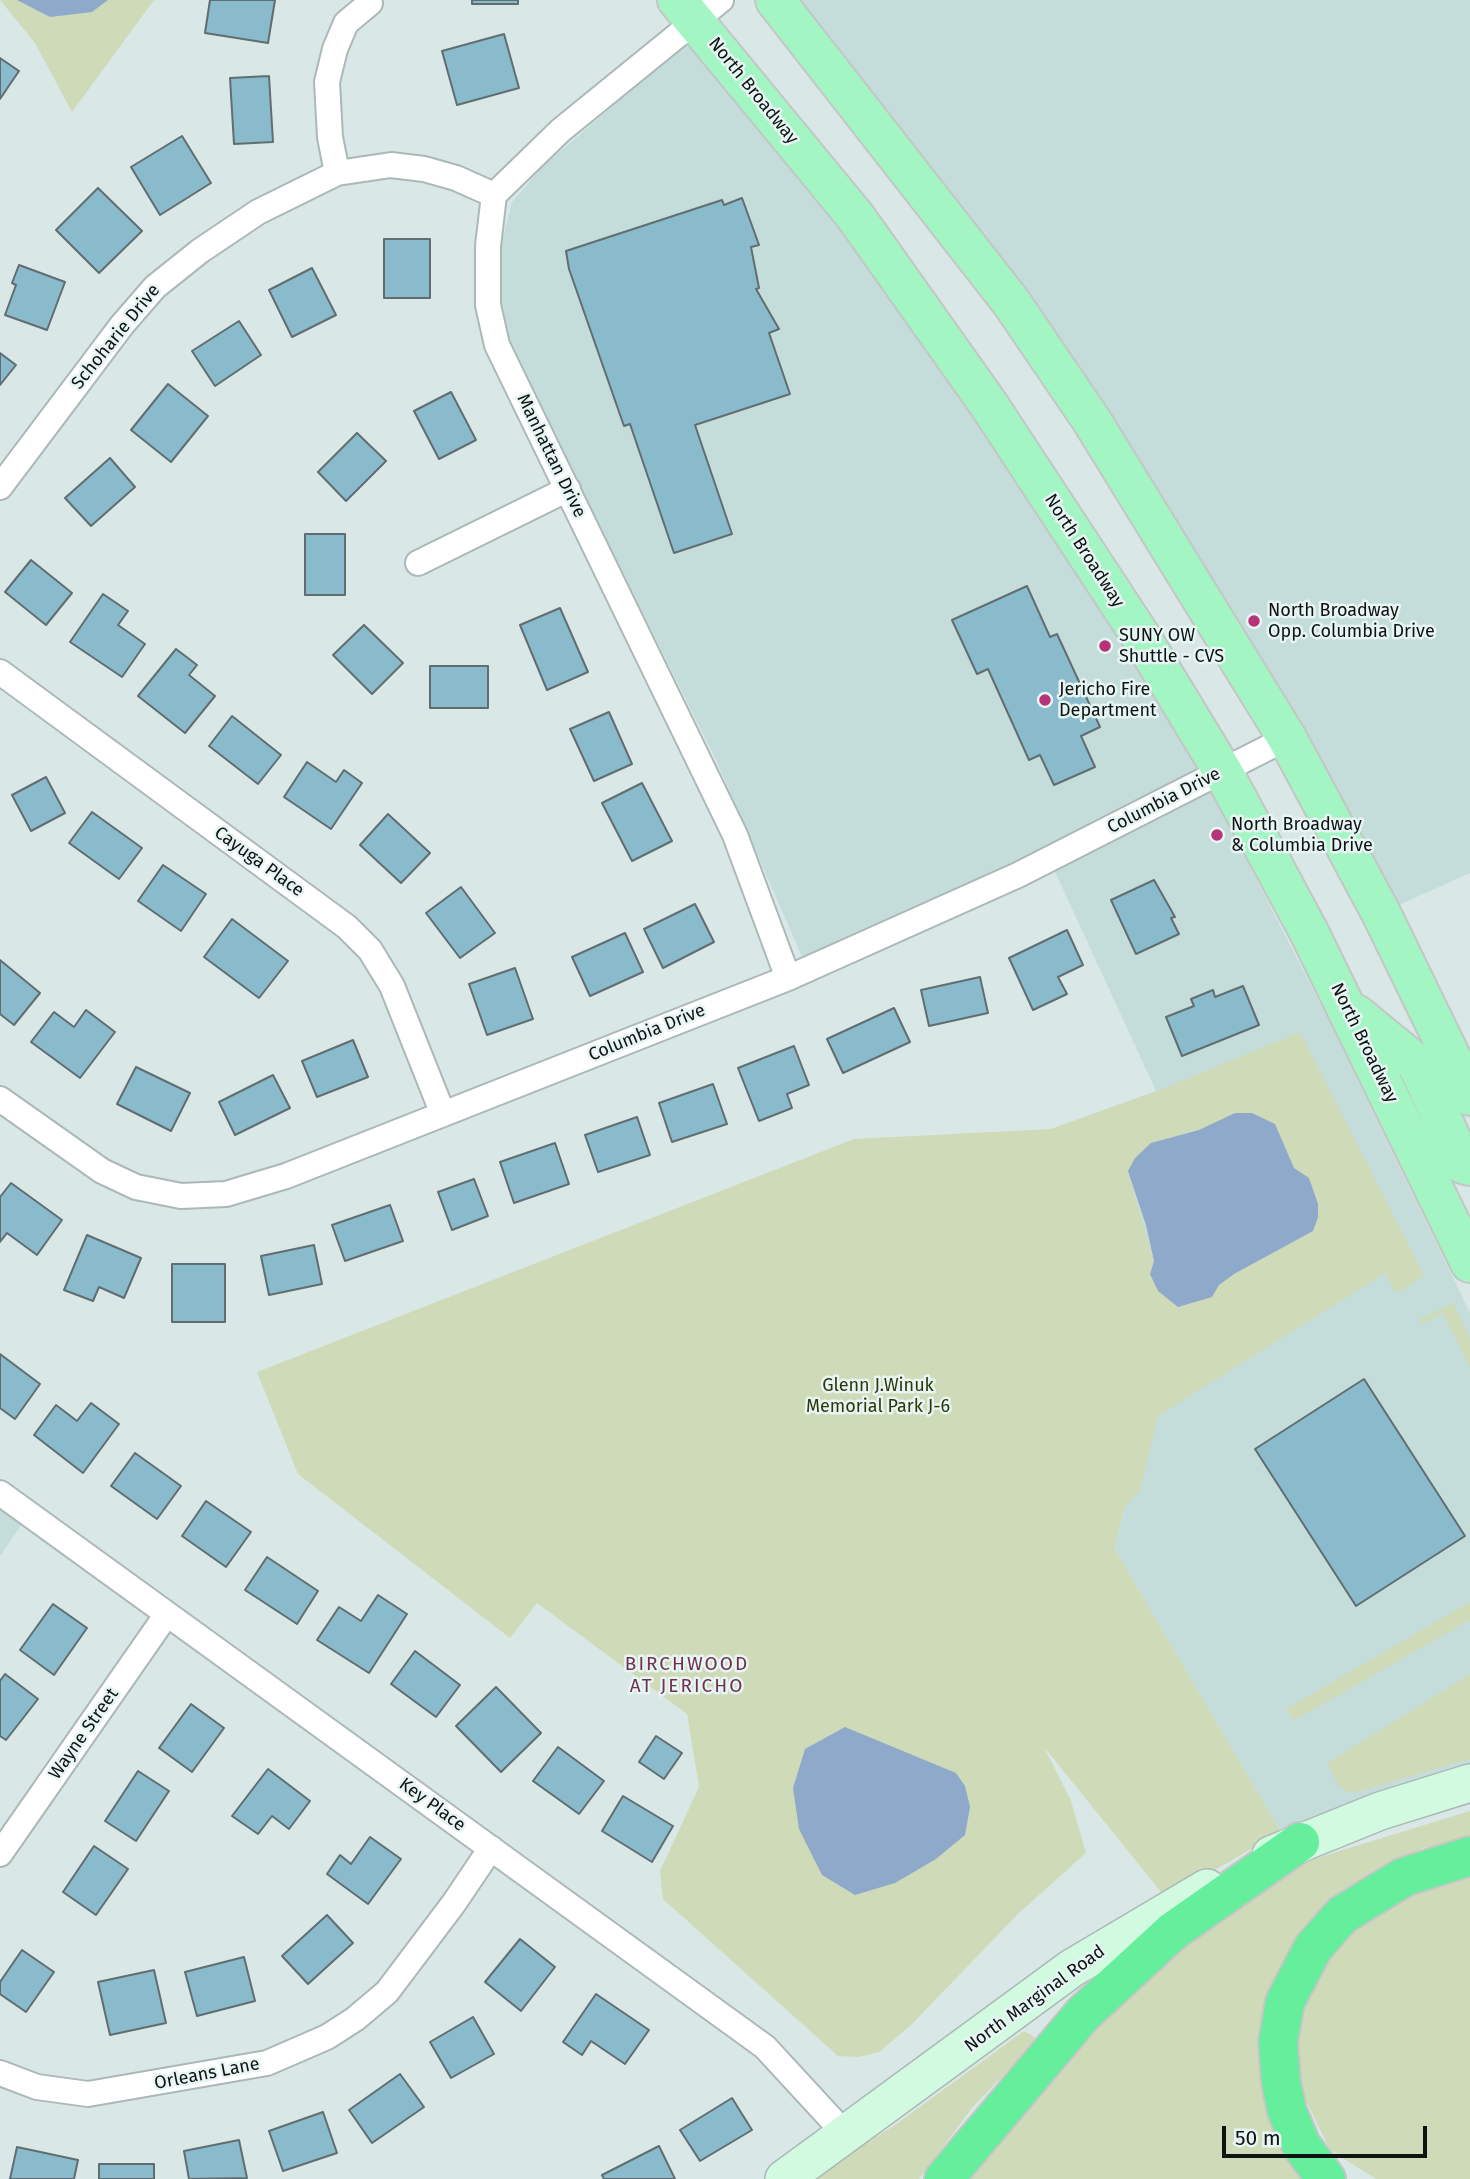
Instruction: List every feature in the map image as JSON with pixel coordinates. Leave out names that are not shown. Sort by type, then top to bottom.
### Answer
[{"type":"highway","points":[[944,2179],[1083,2014],[1173,1931],[1300,1842]]},
{"type":"highway","points":[[1326,2179],[1301,2145],[1287,2111],[1281,2082],[1279,2042],[1285,2003],[1313,1948],[1342,1915],[1404,1877],[1470,1856]]},
{"type":"main road","points":[[775,0],[1011,302],[1093,421],[1287,738],[1381,913],[1470,1096]]},
{"type":"main road","name":"North Broadway","points":[[698,7],[855,216],[978,390],[1138,632],[1223,772],[1346,1006],[1470,1263]]},
{"type":"main road","points":[[1346,1006],[1417,1064],[1463,1164],[1470,1166]]},
{"type":"main road","name":"North Marginal Road","points":[[785,2179],[1072,1968],[1220,1880],[1300,1842],[1380,1811],[1470,1783]]},
{"type":"street","points":[[337,173],[330,136],[327,82],[334,49],[346,23],[370,3]]},
{"type":"street","points":[[494,195],[561,130],[698,7]]},
{"type":"street","name":"Schoharie Drive","points":[[0,487],[122,325],[155,287],[200,251],[258,212],[337,173],[391,165],[424,169],[456,178],[494,195]]},
{"type":"street","name":"Manhattan Drive","points":[[494,195],[488,246],[488,306],[497,345],[735,835],[788,978]]},
{"type":"street","points":[[418,563],[568,489]]},
{"type":"street","name":"Cayuga Place","points":[[0,672],[347,927],[370,950],[392,986],[443,1114]]},
{"type":"street","name":"Columbia Drive","points":[[0,1099],[102,1171],[136,1187],[181,1196],[226,1194],[274,1179],[788,978],[1018,875],[1287,738]]},
{"type":"street","name":"Key Place","points":[[0,1493],[765,2047],[847,2136]]},
{"type":"street","name":"Wayne Street","points":[[0,1854],[167,1614]]},
{"type":"street","name":"Orleans Lane","points":[[0,2073],[37,2087],[88,2094],[267,2063],[327,2037],[355,2019],[387,1992],[454,1903],[491,1848]]},
{"type":"shaded area","points":[[794,0],[1470,0],[1470,873],[1381,913],[1287,738]]},
{"type":"shaded area","points":[[686,43],[807,184],[909,315],[1064,549],[1199,767],[1327,1017],[1470,1313],[1470,1770],[1281,1832],[1114,1548],[1150,1418],[1051,1129],[1156,1091],[1045,850],[803,959],[716,760],[513,353],[501,305],[502,241],[512,202],[542,167]]},
{"type":"shaded area","points":[[0,1499],[26,1518],[0,1556]]},
{"type":"green space","points":[[0,0],[154,0],[72,112],[35,43]]},
{"type":"green space","name":"Glenn J.Winuk Memorial Park J-6","points":[[1300,1032],[1424,1275],[1400,1292],[1395,1291],[1385,1273],[1158,1416],[1140,1490],[1125,1507],[1114,1548],[1281,1832],[1166,1898],[1044,1747],[1071,1801],[1086,1853],[1019,1913],[911,2025],[879,2052],[859,2057],[838,2056],[663,1899],[660,1871],[699,1787],[687,1714],[537,1603],[510,1638],[298,1474],[257,1372],[854,1139],[1051,1129],[1157,1091]],"holes":[[[1235,1113],[1275,1124],[1294,1168],[1308,1178],[1318,1204],[1313,1231],[1234,1274],[1219,1285],[1211,1297],[1178,1307],[1154,1261],[1128,1172],[1151,1143],[1199,1130]]]},
{"type":"green space","points":[[1453,1303],[1470,1338],[1470,1368],[1443,1313],[1421,1324],[1418,1320]]},
{"type":"green space","points":[[1470,1602],[1470,1620],[1293,1721],[1286,1709]]},
{"type":"green space","points":[[1470,1674],[1470,1759],[1361,1791],[1347,1792],[1338,1785],[1327,1763]]},
{"type":"green space","points":[[1470,1811],[1470,1841],[1423,1848],[1326,1901],[1268,1992],[1262,2080],[1307,2179],[966,2179],[1124,1995],[1195,1929],[1294,1865]]},
{"type":"green space","points":[[1470,1875],[1470,2179],[1376,2179],[1330,2150],[1295,2078],[1293,2008],[1333,1933],[1411,1887]]},
{"type":"green space","points":[[1024,2031],[1038,2039],[972,2108],[919,2179],[810,2179],[895,2125]]},
{"type":"water","points":[[17,0],[108,0],[92,12],[50,17]]},
{"type":"water","points":[[1235,1113],[1252,1113],[1275,1124],[1294,1168],[1309,1178],[1318,1204],[1318,1217],[1313,1231],[1234,1274],[1219,1285],[1212,1297],[1178,1307],[1158,1291],[1150,1274],[1154,1261],[1146,1225],[1128,1171],[1135,1158],[1151,1143],[1199,1130]]},
{"type":"water","points":[[845,1727],[956,1773],[965,1786],[970,1807],[965,1835],[936,1859],[895,1883],[855,1895],[822,1875],[799,1829],[793,1788],[805,1749]]},
{"type":"building","points":[[210,0],[275,0],[268,43],[205,33]]},
{"type":"building","points":[[472,0],[518,0],[518,4],[472,4]]},
{"type":"building","points":[[504,34],[519,88],[457,105],[442,51]]},
{"type":"building","points":[[0,58],[19,71],[0,99]]},
{"type":"building","points":[[269,76],[273,142],[234,144],[230,78]]},
{"type":"building","points":[[182,136],[211,183],[160,215],[131,167]]},
{"type":"building","points":[[98,188],[142,231],[99,273],[56,230]]},
{"type":"building","points":[[742,198],[759,245],[751,247],[759,288],[756,289],[779,329],[769,333],[790,394],[695,425],[732,534],[674,553],[630,424],[624,426],[569,269],[566,251],[722,200],[724,205]]},
{"type":"building","points":[[384,239],[430,239],[430,298],[384,298]]},
{"type":"building","points":[[19,265],[65,282],[47,330],[5,315],[16,285],[12,283]]},
{"type":"building","points":[[312,268],[336,315],[292,337],[269,290]]},
{"type":"building","points":[[239,321],[261,355],[215,386],[192,351]]},
{"type":"building","points":[[0,353],[16,365],[0,385]]},
{"type":"building","points":[[168,384],[208,416],[171,462],[131,430]]},
{"type":"building","points":[[451,392],[476,440],[439,459],[414,411]]},
{"type":"building","points":[[357,433],[386,461],[346,501],[318,472]]},
{"type":"building","points":[[110,458],[135,487],[91,526],[65,498]]},
{"type":"building","points":[[305,534],[345,534],[345,595],[305,595]]},
{"type":"building","points":[[31,560],[72,593],[46,625],[5,592]]},
{"type":"building","name":"Jericho Fire Department","points":[[1027,586],[1050,637],[1057,634],[1100,727],[1081,736],[1095,767],[1054,785],[1040,755],[1029,760],[988,669],[977,674],[952,620]]},
{"type":"building","points":[[103,594],[128,611],[118,625],[145,644],[122,677],[70,642]]},
{"type":"building","points":[[560,608],[588,672],[547,690],[520,625]]},
{"type":"building","points":[[364,625],[403,663],[372,694],[333,655]]},
{"type":"building","points":[[176,649],[197,665],[189,675],[215,696],[185,733],[138,696]]},
{"type":"building","points":[[430,666],[488,666],[488,708],[430,708]]},
{"type":"building","points":[[609,712],[632,764],[594,781],[570,729]]},
{"type":"building","points":[[232,716],[281,755],[258,784],[209,746]]},
{"type":"building","points":[[307,762],[336,782],[344,770],[362,783],[331,829],[284,797]]},
{"type":"building","points":[[46,777],[65,813],[31,831],[12,795]]},
{"type":"building","points":[[642,783],[672,841],[632,861],[602,803]]},
{"type":"building","points":[[92,812],[142,848],[119,879],[69,843]]},
{"type":"building","points":[[388,814],[430,853],[401,883],[360,845]]},
{"type":"building","points":[[163,865],[206,894],[181,931],[138,901]]},
{"type":"building","points":[[1154,880],[1175,917],[1171,918],[1179,934],[1136,954],[1111,900]]},
{"type":"building","points":[[461,887],[495,933],[460,958],[426,913]]},
{"type":"building","points":[[695,904],[714,942],[663,968],[644,929]]},
{"type":"building","points":[[232,919],[288,961],[259,998],[204,957]]},
{"type":"building","points":[[1067,930],[1083,965],[1058,977],[1067,994],[1033,1010],[1009,958]]},
{"type":"building","points":[[625,933],[643,972],[590,996],[572,957]]},
{"type":"building","points":[[0,960],[40,993],[14,1025],[0,1014]]},
{"type":"building","points":[[515,968],[533,1019],[487,1035],[469,984]]},
{"type":"building","points":[[980,977],[988,1013],[929,1026],[921,990]]},
{"type":"building","points":[[1243,986],[1259,1025],[1182,1056],[1166,1017],[1194,1006],[1191,999],[1213,990],[1215,997]]},
{"type":"building","points":[[894,1008],[910,1042],[843,1073],[827,1039]]},
{"type":"building","points":[[86,1010],[115,1032],[80,1078],[31,1042],[54,1012],[74,1027]]},
{"type":"building","points":[[353,1040],[368,1077],[317,1097],[302,1061]]},
{"type":"building","points":[[794,1046],[809,1085],[787,1094],[792,1108],[759,1121],[738,1068]]},
{"type":"building","points":[[136,1067],[190,1093],[171,1131],[117,1104]]},
{"type":"building","points":[[273,1075],[290,1108],[235,1135],[219,1102]]},
{"type":"building","points":[[713,1084],[727,1124],[672,1142],[659,1103]]},
{"type":"building","points":[[637,1117],[650,1155],[598,1172],[585,1135]]},
{"type":"building","points":[[555,1143],[569,1184],[514,1203],[500,1162]]},
{"type":"building","points":[[474,1179],[488,1216],[452,1230],[438,1192]]},
{"type":"building","points":[[11,1183],[62,1220],[37,1255],[7,1233],[0,1242],[0,1197]]},
{"type":"building","points":[[390,1205],[403,1241],[345,1261],[332,1225]]},
{"type":"building","points":[[87,1235],[141,1258],[124,1298],[99,1287],[93,1301],[64,1290]]},
{"type":"building","points":[[314,1245],[322,1284],[269,1295],[261,1256]]},
{"type":"building","points":[[172,1264],[225,1264],[225,1322],[172,1322]]},
{"type":"building","points":[[0,1354],[40,1384],[15,1419],[0,1408]]},
{"type":"building","points":[[1364,1379],[1465,1536],[1356,1606],[1255,1449]]},
{"type":"building","points":[[91,1403],[119,1424],[83,1473],[34,1435],[56,1405],[77,1421]]},
{"type":"building","points":[[135,1453],[181,1486],[157,1519],[111,1486]]},
{"type":"building","points":[[206,1501],[251,1532],[226,1567],[182,1536]]},
{"type":"building","points":[[267,1557],[318,1591],[297,1624],[245,1590]]},
{"type":"building","points":[[378,1595],[407,1614],[369,1673],[317,1640],[339,1607],[361,1621]]},
{"type":"building","points":[[53,1604],[87,1628],[54,1675],[20,1650]]},
{"type":"building","points":[[415,1651],[460,1685],[436,1717],[391,1684]]},
{"type":"building","points":[[5,1674],[38,1699],[6,1740],[0,1736],[0,1681]]},
{"type":"building","points":[[496,1687],[541,1733],[501,1772],[456,1726]]},
{"type":"building","points":[[191,1704],[224,1728],[192,1772],[159,1748]]},
{"type":"building","points":[[656,1736],[682,1753],[664,1779],[639,1762]]},
{"type":"building","points":[[558,1747],[604,1781],[579,1814],[533,1781]]},
{"type":"building","points":[[268,1769],[310,1801],[289,1829],[272,1816],[258,1834],[232,1816]]},
{"type":"building","points":[[138,1771],[169,1791],[136,1841],[105,1821]]},
{"type":"building","points":[[623,1796],[673,1826],[652,1862],[602,1831]]},
{"type":"building","points":[[370,1837],[401,1859],[368,1904],[327,1874],[340,1855],[351,1864]]},
{"type":"building","points":[[94,1846],[128,1869],[96,1915],[63,1892]]},
{"type":"building","points":[[327,1915],[353,1943],[308,1984],[282,1956]]},
{"type":"building","points":[[520,1939],[555,1967],[521,2011],[485,1982]]},
{"type":"building","points":[[22,1950],[54,1972],[26,2012],[0,1994],[0,1982]]},
{"type":"building","points":[[244,1957],[255,2001],[197,2016],[185,1972]]},
{"type":"building","points":[[154,1970],[166,2023],[110,2035],[98,1982]]},
{"type":"building","points":[[596,1994],[649,2030],[625,2064],[591,2041],[582,2055],[563,2042]]},
{"type":"building","points":[[473,2017],[494,2054],[451,2078],[430,2042]]},
{"type":"building","points":[[400,2074],[424,2107],[372,2143],[349,2110]]},
{"type":"building","points":[[732,2098],[752,2130],[700,2161],[680,2130]]},
{"type":"building","points":[[323,2112],[337,2153],[283,2171],[269,2131]]},
{"type":"building","points":[[239,2140],[247,2178],[189,2179],[184,2151]]},
{"type":"building","points":[[659,2146],[675,2179],[604,2179],[602,2175]]},
{"type":"building","points":[[17,2147],[78,2160],[74,2179],[10,2179]]},
{"type":"building","points":[[99,2164],[154,2164],[154,2179],[99,2179]]},
{"type":"place","name":"North Broadway Opp. Columbia Drive","points":[[1254,621]]},
{"type":"place","name":"SUNY OW Shuttle - CVS","points":[[1105,646]]},
{"type":"place","name":"Jericho Fire Department","points":[[1045,700]]},
{"type":"place","name":"North Broadway & Columbia Drive","points":[[1217,835]]},
{"type":"district","name":"BIRCHWOOD AT JERICHO","points":[[687,1676]]}]
